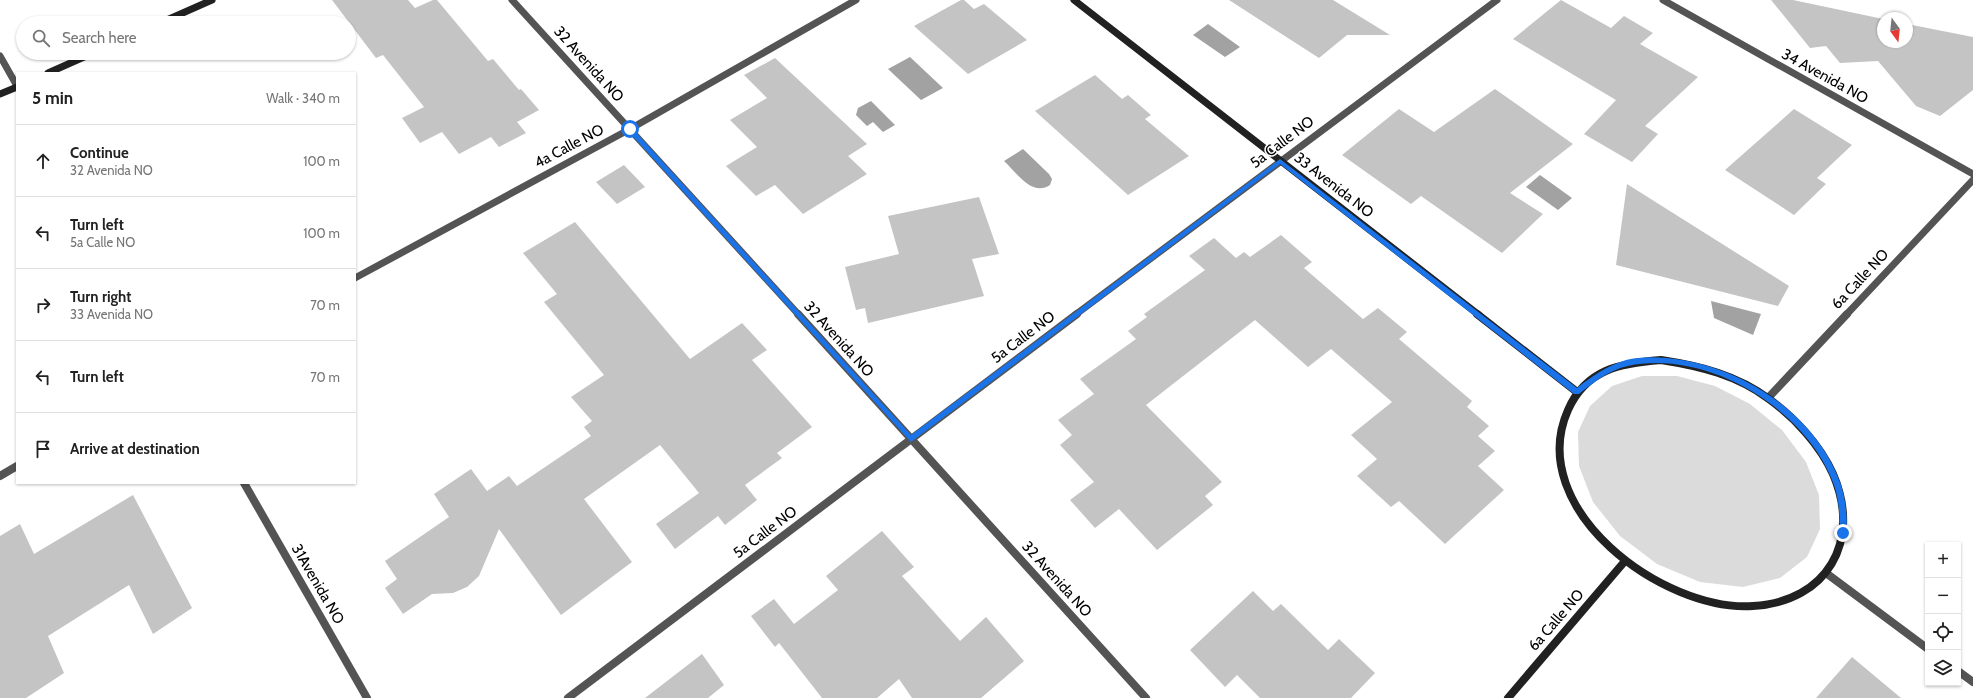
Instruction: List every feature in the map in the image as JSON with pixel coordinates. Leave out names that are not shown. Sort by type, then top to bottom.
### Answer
[{"type":"street","points":[[176,16],[212,0]]},
{"type":"street","name":"32 Avenida NO","points":[[512,0],[1146,698]]},
{"type":"street","name":"4a Calle NO","points":[[356,277],[630,129],[856,0]]},
{"type":"street","name":"33 Avenida NO","points":[[1074,0],[1577,392]]},
{"type":"street","name":"5a Calle NO","points":[[568,698],[1280,161],[1497,0]]},
{"type":"street","name":"34 Avenida NO","points":[[1663,0],[1973,174]]},
{"type":"street","points":[[0,56],[16,84]]},
{"type":"street","points":[[50,72],[77,60]]},
{"type":"street","points":[[0,94],[16,86]]},
{"type":"street","name":"6a Calle NO","points":[[1768,398],[1973,180]]},
{"type":"street","points":[[1661,360],[1696,365],[1733,378],[1768,398],[1790,416],[1810,437],[1826,460],[1837,484],[1843,509],[1843,533],[1838,555],[1826,573],[1808,590],[1782,601],[1753,606],[1727,605],[1687,596],[1655,581],[1625,561],[1593,528],[1576,503],[1563,472],[1560,442],[1564,415],[1577,392],[1599,374],[1628,363],[1661,360]]},
{"type":"street","points":[[0,476],[16,467]]},
{"type":"street","name":"31Avenida NO","points":[[245,484],[367,698]]},
{"type":"street","name":"6a Calle NO","points":[[1508,698],[1625,561]]},
{"type":"street","points":[[1826,573],[1925,647]]},
{"type":"street","points":[[1961,673],[1973,682]]},
{"type":"shaded area","points":[[1208,24],[1240,47],[1225,57],[1193,35]]},
{"type":"shaded area","points":[[910,57],[943,88],[921,100],[888,69]]},
{"type":"shaded area","points":[[871,101],[895,125],[883,132],[873,122],[867,126],[856,115],[858,108]]},
{"type":"shaded area","points":[[1023,149],[1049,174],[1052,179],[1050,185],[1043,188],[1031,186],[1004,161]]},
{"type":"shaded area","points":[[1540,175],[1572,198],[1558,210],[1526,187]]},
{"type":"shaded area","points":[[1711,301],[1761,314],[1753,335],[1714,318]]},
{"type":"shaded area","points":[[1642,376],[1677,376],[1715,386],[1750,404],[1782,430],[1806,462],[1819,495],[1820,529],[1807,557],[1780,578],[1743,587],[1700,582],[1657,564],[1620,536],[1593,502],[1579,466],[1578,432],[1590,406],[1612,386]]},
{"type":"building","points":[[332,0],[408,0],[415,8],[433,0],[437,0],[488,61],[493,59],[519,90],[521,89],[539,110],[517,122],[526,133],[499,147],[491,137],[459,154],[442,132],[420,143],[402,118],[424,107],[383,55],[376,58],[356,32],[356,16],[344,16]]},
{"type":"building","points":[[961,0],[964,0],[974,9],[984,4],[1027,40],[968,74],[914,26]]},
{"type":"building","points":[[1229,0],[1333,0],[1390,35],[1347,35],[1319,58]]},
{"type":"building","points":[[1561,0],[1611,28],[1624,16],[1653,33],[1640,44],[1698,77],[1645,126],[1658,134],[1632,162],[1584,134],[1616,100],[1513,39]]},
{"type":"building","points":[[1771,0],[1793,0],[1877,18],[1877,48],[1913,48],[1913,25],[1973,37],[1973,90],[1940,116],[1916,106],[1878,61],[1840,63],[1826,46],[1810,48]]},
{"type":"building","points":[[775,58],[867,144],[848,156],[867,174],[803,214],[775,185],[756,196],[726,166],[757,147],[730,120],[767,98],[744,75]]},
{"type":"building","points":[[1095,75],[1122,99],[1128,95],[1151,115],[1145,119],[1189,156],[1128,195],[1035,111]]},
{"type":"building","points":[[1495,89],[1573,144],[1510,193],[1543,214],[1502,253],[1421,196],[1411,204],[1342,155],[1399,109],[1434,132]]},
{"type":"building","points":[[1794,109],[1852,145],[1817,178],[1826,184],[1794,215],[1725,170]]},
{"type":"building","points":[[624,165],[645,187],[617,204],[596,182]]},
{"type":"building","points":[[1627,184],[1789,286],[1778,306],[1616,265]]},
{"type":"building","points":[[979,197],[999,254],[972,259],[984,296],[868,323],[865,308],[856,310],[845,267],[899,254],[888,216]]},
{"type":"building","points":[[575,222],[690,359],[742,323],[767,350],[752,360],[812,427],[777,453],[782,458],[745,485],[757,500],[725,525],[718,516],[675,549],[656,524],[699,493],[660,445],[584,499],[632,562],[561,615],[499,529],[479,576],[467,587],[453,593],[432,594],[403,614],[385,588],[397,579],[385,561],[449,517],[434,494],[471,469],[487,491],[509,476],[517,486],[591,436],[584,427],[592,421],[571,397],[604,375],[544,302],[557,294],[523,253]]},
{"type":"building","points":[[1281,235],[1312,262],[1304,268],[1363,319],[1378,308],[1407,332],[1399,339],[1472,401],[1467,407],[1489,426],[1478,436],[1495,451],[1478,466],[1504,490],[1445,544],[1399,501],[1391,507],[1357,476],[1377,459],[1351,435],[1392,402],[1331,349],[1308,367],[1255,320],[1146,405],[1222,482],[1205,496],[1213,505],[1157,550],[1119,509],[1095,528],[1070,500],[1094,482],[1060,445],[1072,435],[1058,420],[1094,394],[1080,379],[1136,339],[1128,331],[1147,317],[1144,314],[1205,270],[1189,256],[1214,238],[1236,258],[1244,252],[1250,257]]},
{"type":"building","points":[[133,495],[192,608],[153,634],[129,585],[48,636],[64,673],[26,698],[0,698],[0,536],[20,524],[34,554]]},
{"type":"building","points":[[882,531],[914,567],[902,576],[960,641],[986,617],[1024,661],[981,698],[912,698],[899,679],[877,698],[822,698],[779,643],[775,647],[751,616],[774,599],[794,624],[838,590],[826,576]]},
{"type":"building","points":[[1253,591],[1273,611],[1281,604],[1328,650],[1339,639],[1375,673],[1351,698],[1260,698],[1237,675],[1225,687],[1190,650]]},
{"type":"building","points":[[702,654],[724,685],[708,698],[645,698]]},
{"type":"building","points":[[1852,657],[1901,698],[1816,698]]},
{"type":"route","points":[[630,129],[911,439],[1280,161],[1577,392],[1599,374],[1628,363],[1661,360],[1696,365],[1733,378],[1768,398],[1790,416],[1810,437],[1826,460],[1837,484],[1843,509],[1843,533]]}]
